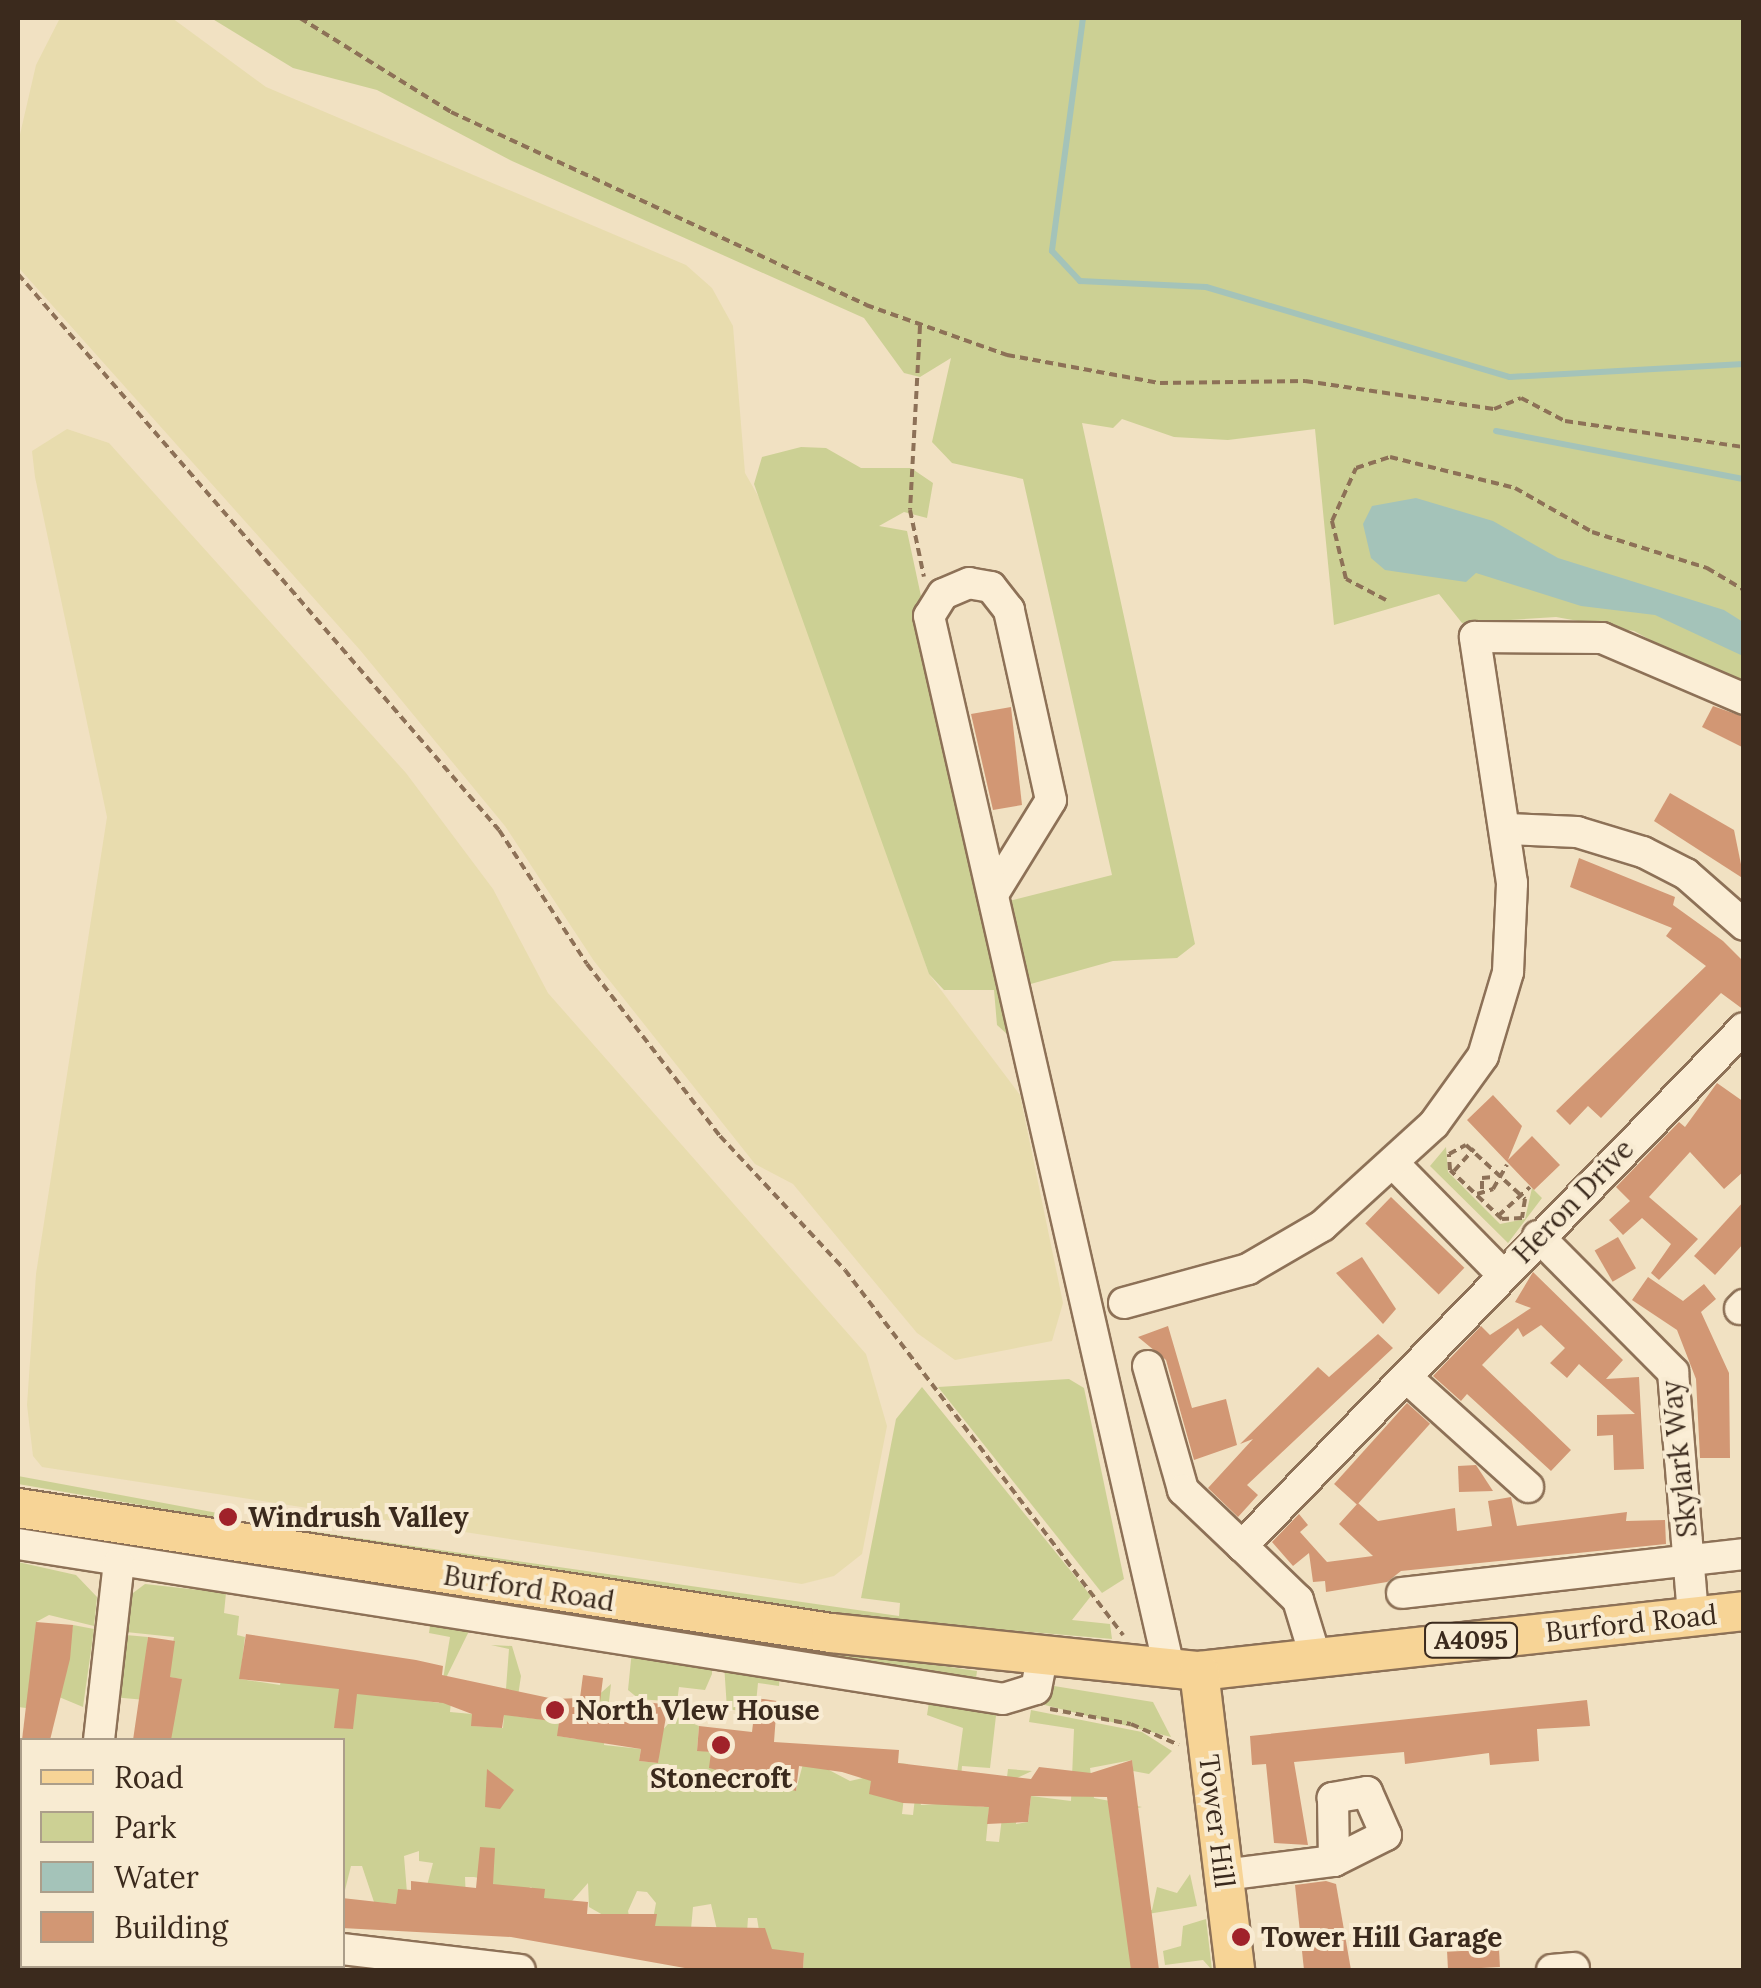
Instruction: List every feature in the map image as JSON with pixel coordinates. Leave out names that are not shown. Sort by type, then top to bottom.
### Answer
[{"type":"main road","name":"Burford Road","points":[[18,1508],[831,1633],[1184,1669],[1316,1659],[1744,1611]]},
{"type":"main road","name":"Tower Hill","points":[[1184,1669],[1208,1753],[1235,1970]]},
{"type":"street","points":[[993,894],[1051,800],[1010,610],[984,584],[933,584],[929,616],[993,894],[1184,1669]]},
{"type":"street","points":[[1124,1303],[1270,1259],[1394,1164],[1449,1107],[1491,1036],[1510,955],[1508,829],[1475,637],[1602,638],[1744,700]]},
{"type":"street","points":[[1508,829],[1576,832],[1643,852],[1686,874],[1744,925]]},
{"type":"street","name":"Heron Drive","points":[[1242,1546],[1538,1236],[1736,1048]]},
{"type":"street","points":[[1394,1164],[1502,1274]]},
{"type":"street","name":"Skylark Way","points":[[1538,1236],[1673,1372],[1693,1616]]},
{"type":"street","points":[[1148,1366],[1183,1490],[1298,1600],[1316,1659]]},
{"type":"street","points":[[1406,1378],[1528,1487]]},
{"type":"street","name":"Burford Road","points":[[18,1544],[1018,1698]]},
{"type":"street","name":"Skylark Way","points":[[1402,1593],[1744,1554]]},
{"type":"street","points":[[99,1738],[119,1562]]},
{"type":"street","points":[[1018,1698],[1040,1683],[1042,1656]]},
{"type":"street","points":[[1224,1875],[1334,1861]]},
{"type":"street","points":[[345,1949],[520,1970]]},
{"type":"path","points":[[300,18],[450,112],[920,326],[1102,376],[1305,381],[1494,409],[1521,398],[1564,421],[1744,447]]},
{"type":"path","points":[[18,274],[500,830],[587,964],[720,1136],[846,1270],[1128,1643]]},
{"type":"path","points":[[920,326],[916,461],[910,510],[933,584]]},
{"type":"path","points":[[1386,600],[1346,579],[1332,521],[1356,468],[1390,457],[1515,488],[1592,532],[1707,568],[1744,590]]},
{"type":"path","points":[[1436,1156],[1456,1135]]},
{"type":"path","points":[[1448,1146],[1474,1149],[1522,1194],[1522,1218],[1498,1216],[1453,1172],[1448,1146]]},
{"type":"path","points":[[1448,1146],[1464,1161]]},
{"type":"path","points":[[1453,1172],[1474,1149]]},
{"type":"path","points":[[1476,1194],[1482,1189],[1493,1189],[1493,1178],[1507,1165]]},
{"type":"path","points":[[1482,1189],[1482,1178],[1493,1178]]},
{"type":"path","points":[[1498,1216],[1530,1187]]},
{"type":"path","points":[[1018,1698],[1208,1753]]},
{"type":"shaded area","points":[[60,18],[172,18],[266,87],[686,265],[712,288],[733,326],[745,473],[769,515],[929,974],[1020,1095],[1063,1303],[1052,1341],[955,1360],[917,1333],[793,1184],[755,1164],[594,961],[505,826],[360,650],[18,267],[18,143],[36,65]]},
{"type":"shaded area","points":[[67,429],[109,443],[406,773],[493,889],[548,993],[866,1354],[887,1426],[862,1554],[834,1576],[802,1584],[42,1467],[33,1456],[27,1405],[36,1274],[107,817],[32,451]]},
{"type":"green space","points":[[211,18],[1743,18],[1743,691],[1634,631],[1556,617],[1462,623],[1439,594],[1334,625],[1315,429],[1228,440],[1174,437],[1122,419],[1113,428],[1082,423],[1195,944],[1177,958],[1113,961],[1027,985],[1005,902],[1112,875],[1023,479],[952,463],[932,442],[951,358],[920,377],[904,373],[864,318],[512,161],[377,90],[293,68]]},
{"type":"green space","points":[[801,447],[826,448],[861,468],[911,468],[933,483],[927,518],[904,512],[879,526],[907,531],[1017,1043],[997,1025],[994,990],[944,990],[929,974],[754,484],[762,457]]},
{"type":"green space","points":[[1446,1147],[1448,1172],[1500,1224],[1525,1219],[1532,1188],[1542,1198],[1508,1243],[1430,1166]]},
{"type":"green space","points":[[1069,1379],[1084,1388],[1124,1579],[1102,1593],[938,1387]]},
{"type":"green space","points":[[922,1387],[1091,1596],[1072,1620],[1110,1624],[1112,1639],[833,1615],[233,1520],[899,1616],[900,1603],[861,1598],[896,1419]]},
{"type":"green space","points":[[18,1476],[223,1514],[222,1519],[18,1484]]},
{"type":"green space","points":[[18,1562],[76,1575],[97,1597],[94,1626],[49,1615],[36,1622],[34,1709],[18,1707]]},
{"type":"green space","points":[[308,1573],[977,1671],[975,1686],[307,1583]]},
{"type":"green space","points":[[145,1584],[226,1593],[224,1613],[239,1616],[237,1635],[245,1637],[240,1679],[280,1685],[283,1667],[284,1678],[304,1681],[309,1644],[308,1682],[331,1688],[340,1651],[339,1687],[439,1703],[450,1637],[429,1633],[431,1619],[472,1625],[445,1680],[453,1682],[450,1712],[472,1714],[472,1726],[503,1728],[509,1649],[491,1645],[512,1646],[521,1676],[515,1716],[559,1722],[558,1736],[576,1739],[578,1725],[591,1727],[594,1699],[611,1684],[604,1745],[641,1749],[639,1761],[658,1763],[661,1732],[675,1716],[699,1726],[697,1750],[711,1752],[710,1768],[744,1760],[750,1740],[751,1774],[776,1779],[776,1789],[796,1790],[808,1745],[832,1748],[829,1770],[850,1781],[872,1776],[870,1794],[893,1797],[898,1763],[908,1764],[902,1814],[913,1815],[916,1789],[921,1805],[953,1803],[963,1728],[927,1715],[929,1702],[997,1707],[990,1768],[962,1766],[959,1804],[984,1807],[990,1799],[986,1841],[999,1842],[1008,1769],[1032,1771],[1017,1778],[1016,1824],[1028,1822],[1031,1796],[1071,1801],[1074,1729],[1029,1722],[1031,1710],[1142,1732],[1172,1751],[1149,1774],[1133,1771],[1132,1760],[1090,1768],[1094,1798],[1142,1807],[1110,1814],[1119,1881],[1136,1912],[1152,1910],[1157,1887],[1177,1893],[1190,1874],[1197,1906],[1129,1917],[1130,1962],[1140,1967],[803,1970],[804,1953],[762,1949],[757,1918],[748,1918],[746,1946],[730,1936],[720,1943],[711,1904],[693,1907],[690,1940],[667,1937],[667,1927],[650,1935],[656,1903],[647,1892],[637,1891],[628,1911],[632,1931],[594,1928],[603,1915],[589,1907],[588,1883],[572,1901],[578,1915],[536,1911],[542,1898],[531,1887],[515,1895],[520,1908],[484,1905],[493,1881],[474,1877],[465,1877],[466,1901],[424,1897],[433,1863],[419,1861],[419,1851],[404,1856],[408,1905],[374,1902],[362,1866],[351,1866],[345,1890],[345,1738],[168,1738],[159,1732],[167,1683],[182,1679],[168,1677],[174,1637],[126,1632],[129,1596]]},
{"type":"green space","points":[[73,1625],[94,1629],[83,1707],[59,1697]]},
{"type":"green space","points":[[126,1635],[148,1637],[142,1700],[121,1698]]},
{"type":"green space","points":[[632,1650],[712,1663],[712,1674],[705,1690],[679,1687],[677,1702],[639,1699],[628,1690]]},
{"type":"green space","points":[[724,1664],[780,1673],[779,1686],[758,1683],[755,1713],[727,1709]]},
{"type":"green space","points":[[1054,1686],[1153,1702],[1171,1737],[1033,1702]]},
{"type":"green space","points":[[1206,1919],[1212,1970],[1203,1960],[1165,1965],[1163,1951],[1181,1946],[1183,1926]]},
{"type":"water","points":[[1416,498],[1493,521],[1558,558],[1724,610],[1743,622],[1743,656],[1655,615],[1581,606],[1476,573],[1466,582],[1385,570],[1371,558],[1363,524],[1372,506]]},
{"type":"building","points":[[1713,706],[1744,717],[1744,748],[1702,727]]},
{"type":"building","points":[[1011,707],[1022,805],[993,810],[971,714]]},
{"type":"building","points":[[1670,793],[1734,830],[1744,879],[1654,821]]},
{"type":"building","points":[[1579,858],[1675,897],[1673,905],[1723,941],[1744,962],[1744,1010],[1721,993],[1601,1118],[1588,1106],[1570,1125],[1556,1111],[1706,966],[1666,936],[1672,928],[1570,887]]},
{"type":"building","points":[[1717,1083],[1744,1102],[1744,1171],[1724,1189],[1690,1152],[1649,1197],[1698,1239],[1659,1280],[1651,1273],[1671,1244],[1642,1218],[1623,1235],[1609,1220],[1630,1201],[1616,1187],[1679,1122],[1685,1127]]},
{"type":"building","points":[[1493,1095],[1522,1126],[1508,1160],[1532,1136],[1560,1165],[1534,1190],[1467,1120]]},
{"type":"building","points":[[1391,1197],[1464,1268],[1439,1294],[1365,1224]]},
{"type":"building","points":[[1744,1201],[1744,1243],[1715,1275],[1694,1256]]},
{"type":"building","points":[[1618,1237],[1636,1268],[1613,1282],[1595,1250]]},
{"type":"building","points":[[1362,1257],[1396,1309],[1383,1324],[1336,1273]]},
{"type":"building","points":[[1533,1272],[1623,1360],[1606,1379],[1639,1377],[1644,1469],[1614,1470],[1613,1435],[1597,1436],[1597,1415],[1635,1414],[1579,1364],[1567,1378],[1550,1363],[1565,1348],[1541,1325],[1523,1337],[1518,1328],[1482,1365],[1571,1450],[1551,1471],[1467,1394],[1461,1401],[1433,1376],[1481,1326],[1490,1335],[1531,1308],[1515,1302]]},
{"type":"building","points":[[1648,1277],[1683,1301],[1704,1284],[1716,1299],[1701,1312],[1729,1373],[1730,1458],[1700,1458],[1696,1379],[1677,1330],[1632,1300]]},
{"type":"building","points":[[1168,1326],[1192,1408],[1226,1399],[1237,1445],[1194,1460],[1166,1360],[1138,1337]]},
{"type":"building","points":[[1378,1334],[1393,1348],[1247,1485],[1258,1495],[1238,1517],[1208,1488],[1253,1439],[1240,1444],[1318,1367],[1329,1377]]},
{"type":"building","points":[[1407,1403],[1430,1424],[1357,1505],[1334,1484]]},
{"type":"building","points":[[1476,1465],[1493,1491],[1459,1492],[1458,1466]]},
{"type":"building","points":[[1511,1497],[1517,1526],[1627,1512],[1626,1521],[1665,1520],[1666,1544],[1401,1571],[1387,1582],[1326,1592],[1325,1581],[1313,1582],[1309,1553],[1293,1566],[1272,1542],[1299,1514],[1308,1525],[1300,1532],[1327,1562],[1373,1556],[1339,1524],[1358,1503],[1378,1521],[1455,1508],[1457,1531],[1492,1526],[1488,1501]]},
{"type":"building","points":[[36,1622],[73,1625],[70,1659],[50,1738],[22,1738]]},
{"type":"building","points":[[246,1634],[416,1660],[443,1666],[442,1675],[554,1699],[580,1698],[583,1675],[603,1678],[598,1718],[632,1723],[645,1719],[647,1702],[668,1705],[658,1763],[639,1761],[641,1749],[557,1736],[559,1722],[504,1715],[502,1728],[471,1726],[472,1714],[443,1703],[357,1694],[353,1729],[334,1728],[339,1689],[239,1679]]},
{"type":"building","points":[[148,1637],[175,1641],[170,1677],[182,1679],[171,1738],[133,1738]]},
{"type":"building","points":[[756,1698],[777,1701],[774,1742],[899,1750],[898,1763],[1031,1779],[1039,1767],[1091,1773],[1132,1760],[1159,1970],[1131,1970],[1107,1797],[1031,1796],[1028,1822],[987,1824],[989,1807],[903,1803],[869,1794],[871,1781],[842,1772],[799,1766],[796,1791],[709,1768],[711,1752],[697,1751],[699,1726],[752,1732]]},
{"type":"building","points":[[1587,1700],[1590,1726],[1537,1729],[1539,1761],[1490,1765],[1489,1753],[1405,1764],[1404,1752],[1294,1762],[1308,1845],[1274,1843],[1266,1764],[1252,1765],[1250,1736]]},
{"type":"building","points":[[487,1769],[514,1790],[500,1809],[485,1807]]},
{"type":"building","points":[[480,1847],[495,1848],[493,1884],[545,1889],[544,1898],[588,1902],[587,1914],[657,1914],[655,1926],[765,1928],[772,1949],[804,1953],[803,1970],[696,1970],[511,1937],[345,1928],[345,1898],[396,1904],[398,1889],[411,1890],[411,1881],[476,1888]]},
{"type":"building","points":[[1326,1881],[1336,1884],[1351,1970],[1304,1970],[1295,1885]]},
{"type":"building","points":[[1499,1949],[1500,1967],[1448,1970],[1447,1952]]},
{"type":"waterway","points":[[1083,18],[1052,251],[1080,281],[1206,287],[1510,377],[1744,364]]},
{"type":"waterway","points":[[1496,431],[1744,479]]},
{"type":"place","name":"Windrush Valley","points":[[228,1517]]},
{"type":"place","name":"North Vlew House","points":[[555,1710]]},
{"type":"place","name":"Stonecroft","points":[[721,1745]]},
{"type":"place","name":"Tower Hill Garage","points":[[1241,1937]]}]
